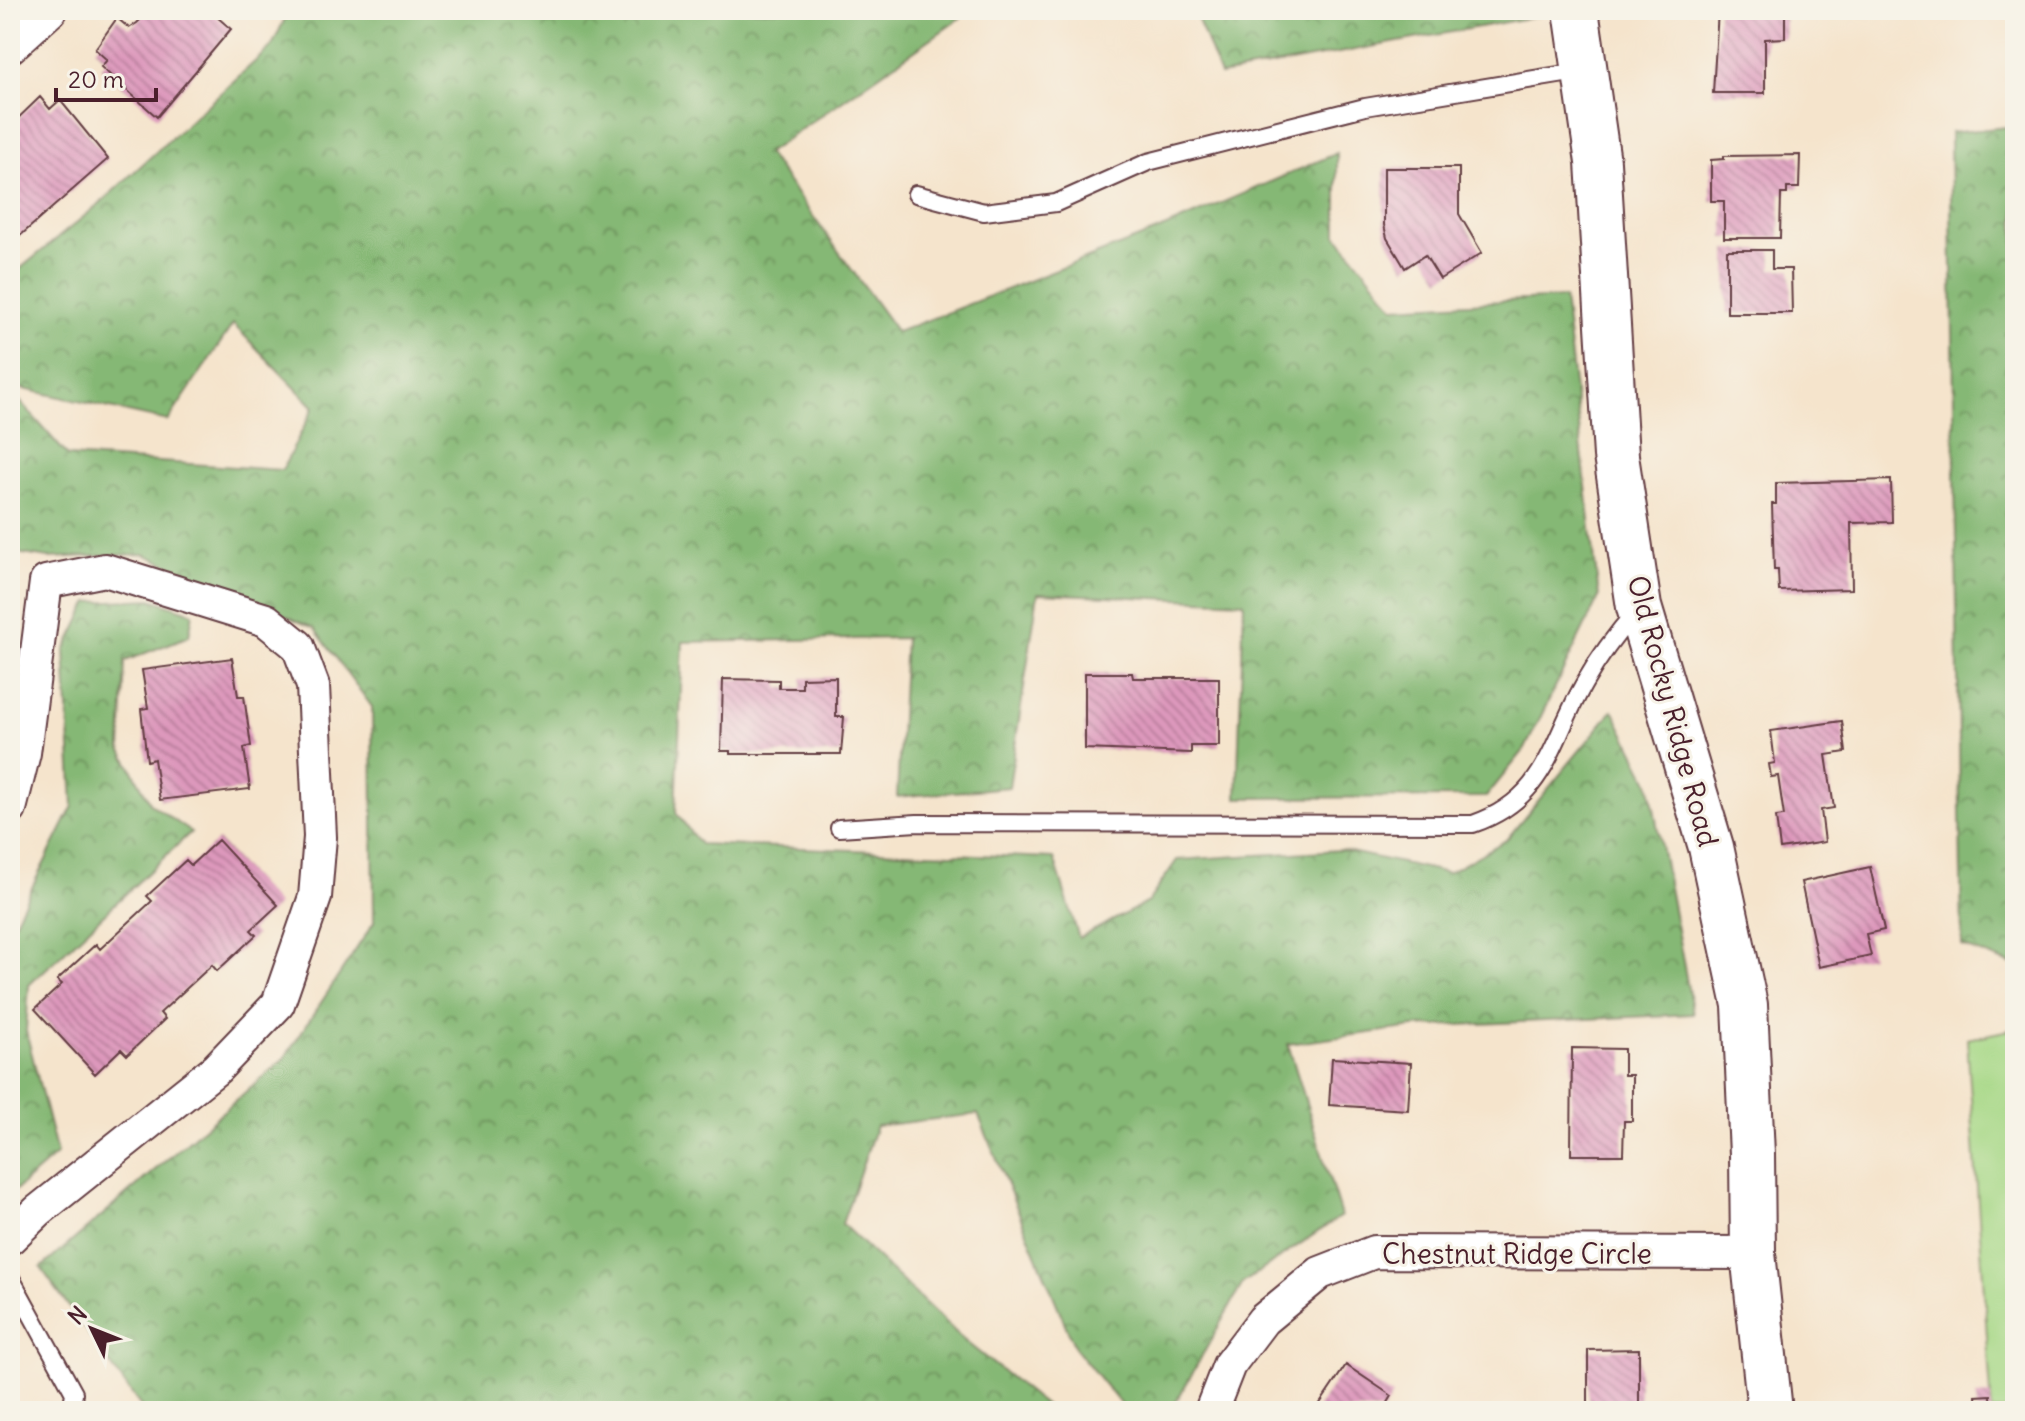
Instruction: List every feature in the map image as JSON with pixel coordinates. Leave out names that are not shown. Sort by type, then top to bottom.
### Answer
[{"type":"street","points":[[10,47],[51,10]]},
{"type":"street","name":"Old Rocky Ridge Road","points":[[1576,10],[1598,162],[1616,456],[1639,607],[1711,847],[1742,989],[1752,1138],[1753,1253],[1770,1411]]},
{"type":"street","points":[[10,809],[24,753],[46,582],[105,570],[266,620],[298,646],[313,686],[320,837],[315,897],[278,1004],[216,1069],[38,1211],[10,1238]]},
{"type":"street","name":"Chestnut Ridge Circle","points":[[1211,1411],[1229,1365],[1263,1320],[1320,1273],[1374,1252],[1753,1253]]},
{"type":"lane","points":[[916,194],[984,212],[1056,203],[1148,162],[1365,107],[1585,70]]},
{"type":"lane","points":[[839,828],[917,823],[1473,824],[1509,807],[1544,772],[1584,683],[1639,607]]},
{"type":"lane","points":[[10,1276],[74,1393],[71,1411]]},
{"type":"green space","points":[[289,10],[972,10],[767,153],[897,332],[1157,231],[1337,153],[1337,235],[1394,307],[1564,298],[1599,597],[1525,749],[1486,797],[1237,798],[1244,602],[1038,593],[1009,787],[897,797],[905,638],[683,642],[676,813],[700,844],[1054,858],[1079,938],[1148,902],[1177,860],[1341,850],[1448,873],[1506,840],[1613,710],[1649,782],[1693,1014],[1414,1027],[1288,1044],[1341,1216],[1243,1283],[1171,1411],[1126,1411],[1075,1348],[978,1114],[876,1126],[842,1224],[966,1342],[1052,1411],[144,1411],[41,1268],[284,1059],[374,922],[372,707],[314,628],[144,554],[48,558],[10,552],[10,390],[68,456],[282,470],[314,407],[233,324],[168,421],[10,386],[10,277],[98,205],[272,46]]},
{"type":"green space","points":[[1194,10],[1539,10],[1539,16],[1220,75]]},
{"type":"green space","points":[[2015,126],[2015,966],[1962,946],[1950,133]]},
{"type":"green space","points":[[151,599],[193,613],[189,636],[125,661],[121,749],[151,804],[191,832],[29,985],[26,1031],[57,1154],[10,1195],[10,931],[73,806],[65,651],[89,602]]},
{"type":"green space","points":[[2015,1029],[2015,1411],[1992,1411],[1967,1039]]},
{"type":"building","points":[[133,10],[209,10],[231,29],[157,117],[101,67],[107,60],[95,49],[117,18],[129,28],[142,18]]},
{"type":"building","points":[[1718,10],[1785,10],[1785,38],[1765,39],[1765,93],[1713,93]]},
{"type":"building","points":[[40,97],[50,109],[60,100],[108,159],[21,235],[19,232],[10,239],[10,141],[21,134],[12,124]]},
{"type":"building","points":[[1800,155],[1799,188],[1787,188],[1787,194],[1781,194],[1780,238],[1724,238],[1724,201],[1711,201],[1711,160],[1724,159],[1724,156]]},
{"type":"building","points":[[1384,168],[1459,168],[1459,214],[1482,253],[1440,279],[1425,255],[1405,268],[1387,238],[1384,225]]},
{"type":"building","points":[[1727,250],[1772,250],[1772,269],[1791,269],[1792,313],[1727,313]]},
{"type":"building","points":[[1891,480],[1892,522],[1851,523],[1852,589],[1779,591],[1778,570],[1774,570],[1772,504],[1776,504],[1776,483]]},
{"type":"building","points":[[232,658],[238,696],[244,696],[251,746],[244,748],[250,789],[160,800],[154,759],[147,761],[141,709],[148,708],[142,670]]},
{"type":"building","points":[[1085,673],[1132,673],[1133,678],[1219,678],[1219,746],[1191,746],[1191,753],[1085,749]]},
{"type":"building","points":[[836,677],[836,717],[844,717],[841,754],[730,754],[730,751],[721,751],[723,679],[779,680],[779,688],[802,688],[802,678]]},
{"type":"building","points":[[1842,721],[1846,752],[1826,755],[1834,808],[1821,810],[1825,842],[1780,849],[1776,817],[1784,816],[1778,776],[1771,777],[1769,764],[1775,763],[1771,731]]},
{"type":"building","points":[[218,840],[278,905],[251,930],[256,935],[217,971],[212,965],[160,1013],[165,1019],[127,1055],[121,1049],[95,1074],[35,1009],[62,984],[57,980],[96,944],[100,949],[152,901],[147,896],[186,860],[191,865]]},
{"type":"building","points":[[1870,867],[1884,930],[1866,934],[1871,956],[1819,967],[1801,882]]},
{"type":"building","points":[[1572,1048],[1624,1049],[1624,1075],[1632,1075],[1632,1121],[1624,1121],[1623,1155],[1571,1155]]},
{"type":"building","points":[[1332,1058],[1411,1063],[1408,1110],[1329,1105]]},
{"type":"building","points":[[1639,1349],[1639,1411],[1588,1411],[1588,1350]]},
{"type":"building","points":[[1346,1365],[1392,1396],[1383,1411],[1315,1411]]},
{"type":"building","points":[[1991,1395],[1992,1411],[1977,1411],[1976,1396]]}]
